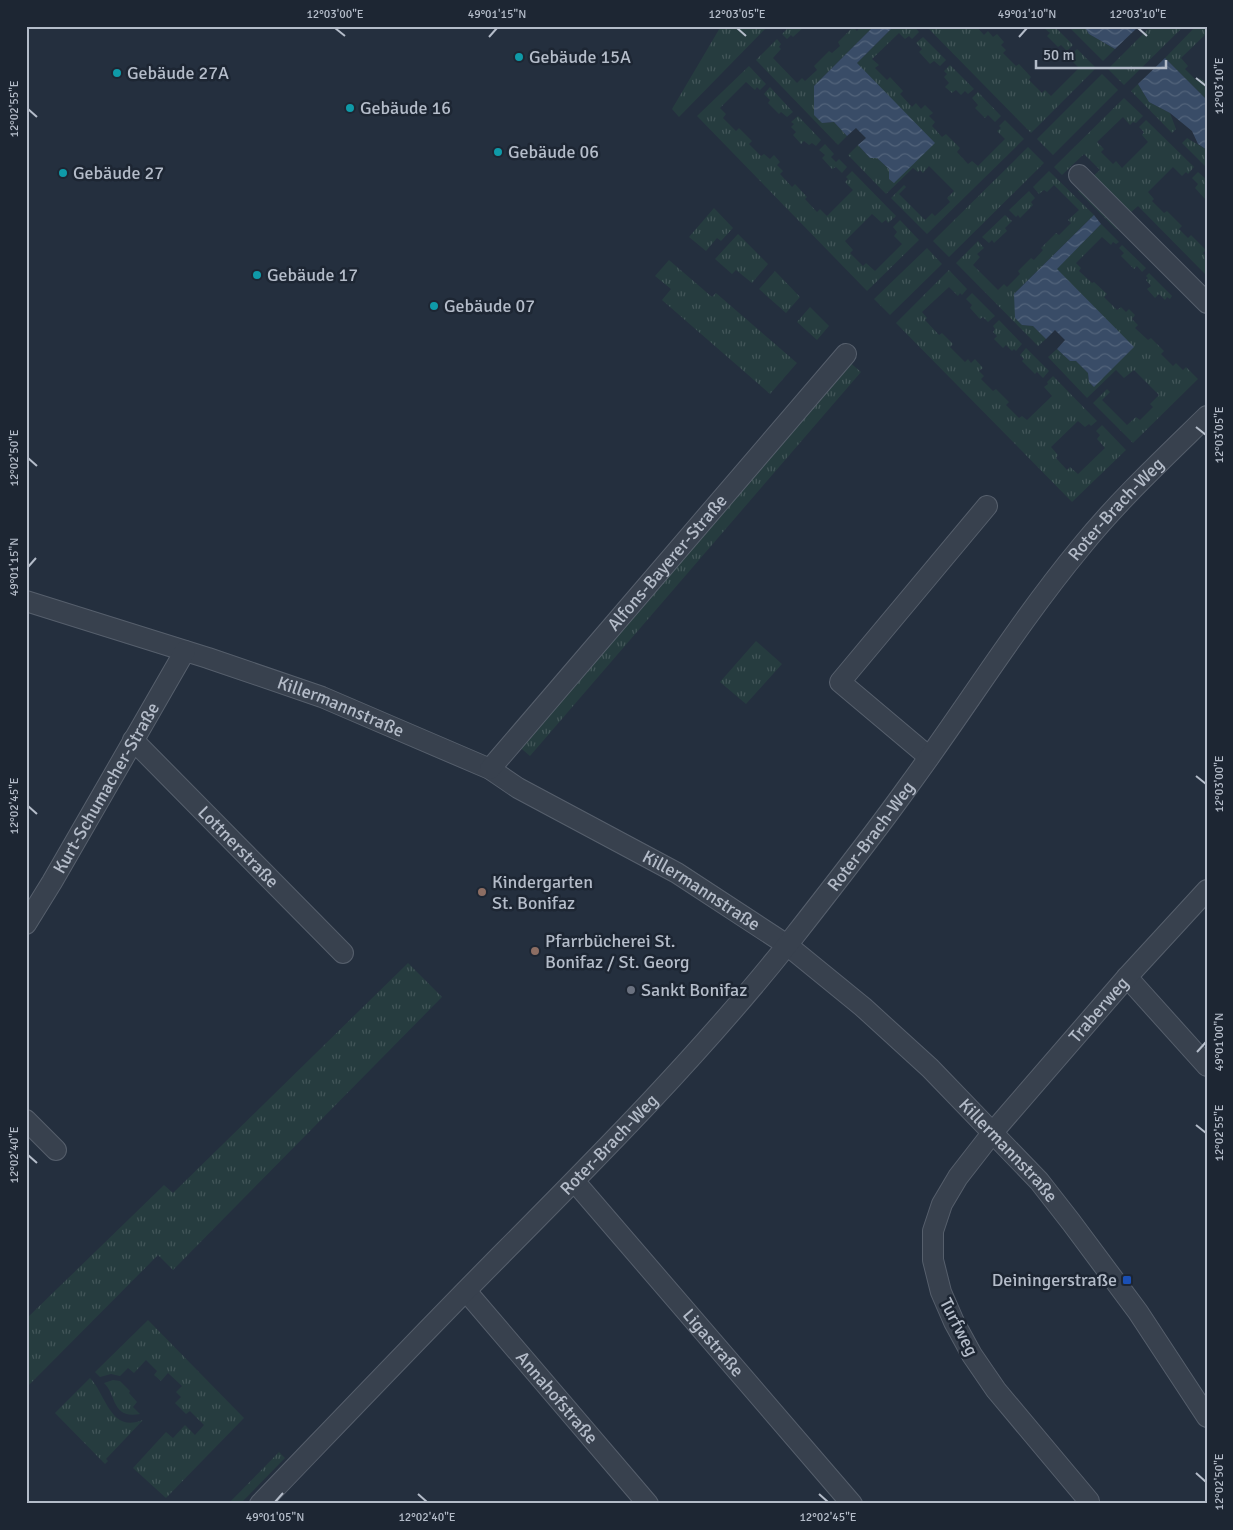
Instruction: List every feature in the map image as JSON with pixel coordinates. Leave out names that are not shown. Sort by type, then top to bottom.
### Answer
[{"type":"street","points":[[1079,175],[1207,303]]},
{"type":"street","name":"Alfons-Bayerer-Straße","points":[[490,769],[846,354]]},
{"type":"street","name":"Roter-Brach-Weg","points":[[260,1504],[466,1291],[575,1182],[713,1033],[787,945],[908,788],[1012,639],[1078,551],[1134,489],[1207,416]]},
{"type":"street","points":[[928,757],[840,682],[987,506]]},
{"type":"street","name":"Killermannstraße","points":[[26,601],[322,696],[490,769],[518,788],[677,873],[787,945],[863,1007],[930,1068],[1039,1181],[1138,1312],[1207,1417]]},
{"type":"street","name":"Kurt-Schumacher-Straße","points":[[26,924],[185,651]]},
{"type":"street","name":"Lottnerstraße","points":[[133,740],[343,953]]},
{"type":"street","name":"Traberweg","points":[[993,1132],[1127,977],[1207,890]]},
{"type":"street","points":[[1127,977],[1207,1066]]},
{"type":"street","points":[[26,1120],[56,1150]]},
{"type":"street","name":"Turfweg","points":[[993,1132],[958,1177],[942,1204],[933,1231],[932,1260],[941,1292],[954,1322],[972,1355],[996,1390],[1089,1501]]},
{"type":"street","name":"Ligastraße","points":[[575,1182],[852,1504]]},
{"type":"street","name":"Annahofstraße","points":[[466,1291],[648,1504]]},
{"type":"green space","points":[[721,26],[768,26],[679,117],[672,109]]},
{"type":"green space","points":[[790,26],[805,26],[793,37],[791,35],[787,39],[782,34]]},
{"type":"green space","points":[[861,26],[874,26],[814,86],[822,123],[834,122],[847,136],[838,145],[756,60],[777,39],[781,44],[779,47],[781,49],[773,58],[797,83],[802,78],[805,81],[817,70],[814,66],[829,51],[832,53],[840,46],[838,42],[853,27],[857,31]]},
{"type":"green space","points":[[894,26],[914,26],[919,32],[912,39],[909,36],[905,39],[899,33],[872,59],[879,65],[875,68],[887,80],[890,77],[903,91],[900,94],[912,107],[916,103],[921,109],[925,105],[933,113],[929,116],[935,122],[932,126],[942,137],[946,134],[960,148],[957,152],[968,164],[972,161],[978,166],[1005,139],[997,131],[1005,120],[1024,139],[927,234],[891,198],[904,185],[906,187],[899,194],[925,220],[932,213],[935,216],[950,202],[947,198],[954,191],[929,166],[923,173],[913,168],[886,194],[848,155],[858,145],[870,158],[877,158],[889,169],[889,179],[894,183],[857,63]]},
{"type":"green space","points":[[926,26],[976,26],[984,35],[988,31],[993,37],[997,34],[1004,42],[1001,45],[1006,50],[1003,53],[1016,66],[1019,64],[1031,77],[1029,80],[1042,93],[1045,90],[1051,96],[1079,68],[1072,61],[1075,58],[1071,55],[1077,49],[1096,68],[1031,133]]},
{"type":"green space","points":[[1046,26],[1054,26],[1073,45],[1067,51],[1061,45],[1058,47],[1047,36],[1050,33],[1044,28]]},
{"type":"green space","points":[[1068,26],[1084,26],[1089,34],[1115,49],[1103,61]]},
{"type":"green space","points":[[1151,26],[1184,26],[1124,85],[1108,69]]},
{"type":"green space","points":[[1196,26],[1207,26],[1207,33],[1181,58],[1188,66],[1185,69],[1197,81],[1200,78],[1207,84],[1207,100],[1165,58]]},
{"type":"green space","points":[[923,37],[946,60],[940,66],[934,61],[930,64],[919,52],[922,49],[916,43]]},
{"type":"green space","points":[[950,65],[974,89],[968,94],[965,91],[961,95],[956,90],[952,93],[945,87],[949,83],[944,77],[947,74],[944,71]]},
{"type":"green space","points":[[749,66],[766,84],[760,90],[757,87],[755,90],[746,82],[720,108],[726,114],[723,118],[736,131],[739,128],[752,141],[749,144],[761,156],[764,154],[770,159],[774,155],[780,162],[777,165],[783,171],[780,174],[792,187],[795,184],[817,212],[820,209],[827,216],[853,190],[845,182],[848,179],[846,177],[852,171],[896,216],[888,223],[886,220],[882,223],[872,214],[845,241],[853,250],[850,253],[863,266],[866,263],[875,271],[902,244],[894,236],[897,232],[893,227],[900,220],[919,240],[867,291],[697,116]]},
{"type":"green space","points":[[1102,74],[1118,90],[1053,155],[1037,139]]},
{"type":"green space","points":[[1138,84],[1149,102],[1170,113],[1176,129],[1172,133],[1131,91]]},
{"type":"green space","points":[[770,87],[793,112],[787,117],[781,112],[779,114],[768,103],[770,100],[764,94]]},
{"type":"green space","points":[[978,92],[1001,116],[995,122],[988,115],[985,118],[975,108],[978,105],[972,98]]},
{"type":"green space","points":[[1124,98],[1143,116],[1136,123],[1133,122],[1130,125],[1123,117],[1097,142],[1104,149],[1101,152],[1113,164],[1116,161],[1122,168],[1148,142],[1142,135],[1144,132],[1139,127],[1146,120],[1194,167],[1188,174],[1186,172],[1182,176],[1173,167],[1148,192],[1154,199],[1152,201],[1164,213],[1167,211],[1182,226],[1179,229],[1188,238],[1191,235],[1206,250],[1203,253],[1207,257],[1207,276],[1138,206],[1129,214],[1092,177],[1100,170],[1084,154],[1062,175],[1054,167]]},
{"type":"green space","points":[[798,116],[821,140],[816,146],[812,143],[809,145],[804,141],[801,144],[793,135],[796,132],[791,127],[794,124],[791,122]]},
{"type":"green space","points":[[1187,138],[1207,150],[1207,168],[1182,143]]},
{"type":"green space","points":[[825,144],[834,154],[831,157],[836,162],[839,159],[847,167],[842,173],[836,167],[832,169],[822,158],[825,155],[819,150]]},
{"type":"green space","points":[[1028,147],[1044,163],[949,257],[933,241]]},
{"type":"green space","points":[[1049,171],[1094,215],[1014,294],[1022,325],[1033,326],[1046,339],[1038,346],[956,263],[978,241],[984,248],[977,254],[980,257],[973,265],[998,290],[1004,284],[1007,287],[1020,274],[1018,271],[1031,258],[1034,260],[1043,250],[1041,248],[1056,233],[1059,235],[1071,223],[1068,220],[1079,210],[1054,185],[1047,192],[1044,190],[1039,194],[1033,187]]},
{"type":"green space","points":[[1198,172],[1207,180],[1206,200],[1195,188],[1198,184],[1192,178]]},
{"type":"green space","points":[[1081,188],[1119,227],[1116,229],[1078,191]]},
{"type":"green space","points":[[1029,191],[1035,198],[1031,202],[1033,205],[1020,218],[1018,215],[1016,217],[1009,210]]},
{"type":"green space","points":[[714,208],[733,228],[721,241],[717,238],[706,251],[689,237]]},
{"type":"green space","points":[[1005,215],[1012,221],[1005,228],[1007,231],[994,243],[992,240],[989,243],[982,237]]},
{"type":"green space","points":[[1101,224],[1119,242],[1116,244],[1113,242],[1111,245],[1102,237],[1076,263],[1081,268],[1079,271],[1107,294],[1104,297],[1117,310],[1121,307],[1126,312],[1129,309],[1135,315],[1132,319],[1138,325],[1135,328],[1148,340],[1151,338],[1164,351],[1161,354],[1173,366],[1176,363],[1183,370],[1186,367],[1198,379],[1133,443],[1093,403],[1107,389],[1110,392],[1102,400],[1127,425],[1136,417],[1140,420],[1153,407],[1150,404],[1159,395],[1134,370],[1124,378],[1116,370],[1087,398],[1048,357],[1057,349],[1070,361],[1076,361],[1088,373],[1089,382],[1094,387],[1056,269]]},
{"type":"green space","points":[[738,234],[768,264],[752,283],[736,270],[732,274],[715,259]]},
{"type":"green space","points":[[1122,245],[1146,268],[1142,272],[1137,266],[1134,269],[1121,256],[1124,253],[1119,248]]},
{"type":"green space","points":[[927,248],[942,264],[890,315],[874,299]]},
{"type":"green space","points":[[669,260],[712,297],[716,293],[797,363],[770,394],[662,300],[671,289],[655,276]]},
{"type":"green space","points":[[949,270],[967,289],[962,295],[960,293],[958,296],[949,287],[922,312],[927,318],[925,320],[939,335],[942,333],[953,344],[950,347],[965,362],[968,359],[971,363],[975,359],[983,368],[979,371],[984,376],[981,379],[993,391],[996,389],[1009,402],[1006,405],[1019,418],[1022,416],[1027,420],[1052,396],[1044,387],[1053,376],[1097,421],[1091,426],[1089,424],[1085,427],[1078,421],[1051,447],[1058,455],[1056,458],[1067,470],[1070,467],[1078,474],[1105,448],[1097,439],[1100,435],[1096,431],[1102,425],[1126,450],[1072,502],[896,323]]},
{"type":"green space","points":[[775,271],[800,297],[786,313],[759,289]]},
{"type":"green space","points":[[1149,273],[1172,296],[1170,299],[1167,297],[1165,300],[1159,294],[1155,298],[1147,289],[1151,286],[1146,280],[1148,278],[1146,276]]},
{"type":"green space","points":[[972,293],[995,316],[988,322],[983,317],[980,319],[970,308],[972,305],[966,299]]},
{"type":"green space","points":[[810,307],[829,326],[817,340],[797,322]]},
{"type":"green space","points":[[999,320],[1022,344],[1016,351],[1014,349],[1012,351],[1006,345],[1003,348],[994,339],[997,336],[993,332],[995,329],[993,326]]},
{"type":"green space","points":[[1026,348],[1049,371],[1043,378],[1037,372],[1035,374],[1022,361],[1024,359],[1020,355]]},
{"type":"green space","points":[[847,360],[861,372],[530,756],[516,744]]},
{"type":"green space","points":[[756,641],[782,664],[746,704],[720,682]]},
{"type":"green space","points":[[408,963],[442,997],[173,1270],[158,1255],[26,1388],[26,1319],[164,1185],[173,1193]]},
{"type":"green space","points":[[148,1320],[244,1418],[166,1498],[133,1468],[166,1432],[173,1438],[185,1425],[195,1435],[204,1425],[190,1411],[186,1414],[175,1403],[181,1397],[176,1392],[182,1386],[168,1373],[161,1381],[154,1375],[157,1371],[146,1360],[134,1373],[128,1368],[120,1376],[111,1374],[100,1377],[95,1372]]},
{"type":"green space","points":[[90,1378],[110,1411],[116,1417],[132,1423],[143,1420],[106,1459],[108,1461],[105,1464],[55,1413]]},
{"type":"green space","points":[[113,1380],[120,1381],[130,1391],[129,1393],[137,1402],[133,1407],[140,1414],[131,1415],[119,1410],[104,1383]]},
{"type":"green space","points":[[279,1452],[285,1458],[240,1504],[228,1504]]},
{"type":"water","points":[[874,26],[894,26],[857,63],[935,143],[894,183],[889,179],[889,169],[877,158],[870,158],[858,145],[866,138],[856,128],[847,136],[834,122],[822,123],[814,115],[814,86]]},
{"type":"water","points":[[1084,26],[1135,26],[1137,28],[1115,49],[1089,34]]},
{"type":"water","points":[[1165,58],[1207,100],[1207,150],[1198,144],[1192,131],[1170,113],[1149,102],[1138,84]]},
{"type":"water","points":[[1094,215],[1101,224],[1057,269],[1134,347],[1094,387],[1089,382],[1088,373],[1076,361],[1070,361],[1057,349],[1065,340],[1055,330],[1046,339],[1033,326],[1022,325],[1015,318],[1014,294]]},
{"type":"place","name":"Gebäude 15A","points":[[519,57]]},
{"type":"place","name":"Gebäude 27A","points":[[117,73]]},
{"type":"place","name":"Gebäude 16","points":[[350,108]]},
{"type":"place","name":"Gebäude 06","points":[[498,152]]},
{"type":"place","name":"Gebäude 27","points":[[63,173]]},
{"type":"place","name":"Gebäude 17","points":[[257,275]]},
{"type":"place","name":"Gebäude 07","points":[[434,306]]},
{"type":"place","name":"Kindergarten St. Bonifaz","points":[[482,892]]},
{"type":"place","name":"Pfarrbücherei St. Bonifaz / St. Georg","points":[[535,951]]},
{"type":"place","name":"Sankt Bonifaz","points":[[631,990]]},
{"type":"place","name":"Deiningerstraße","points":[[1127,1280]]}]
